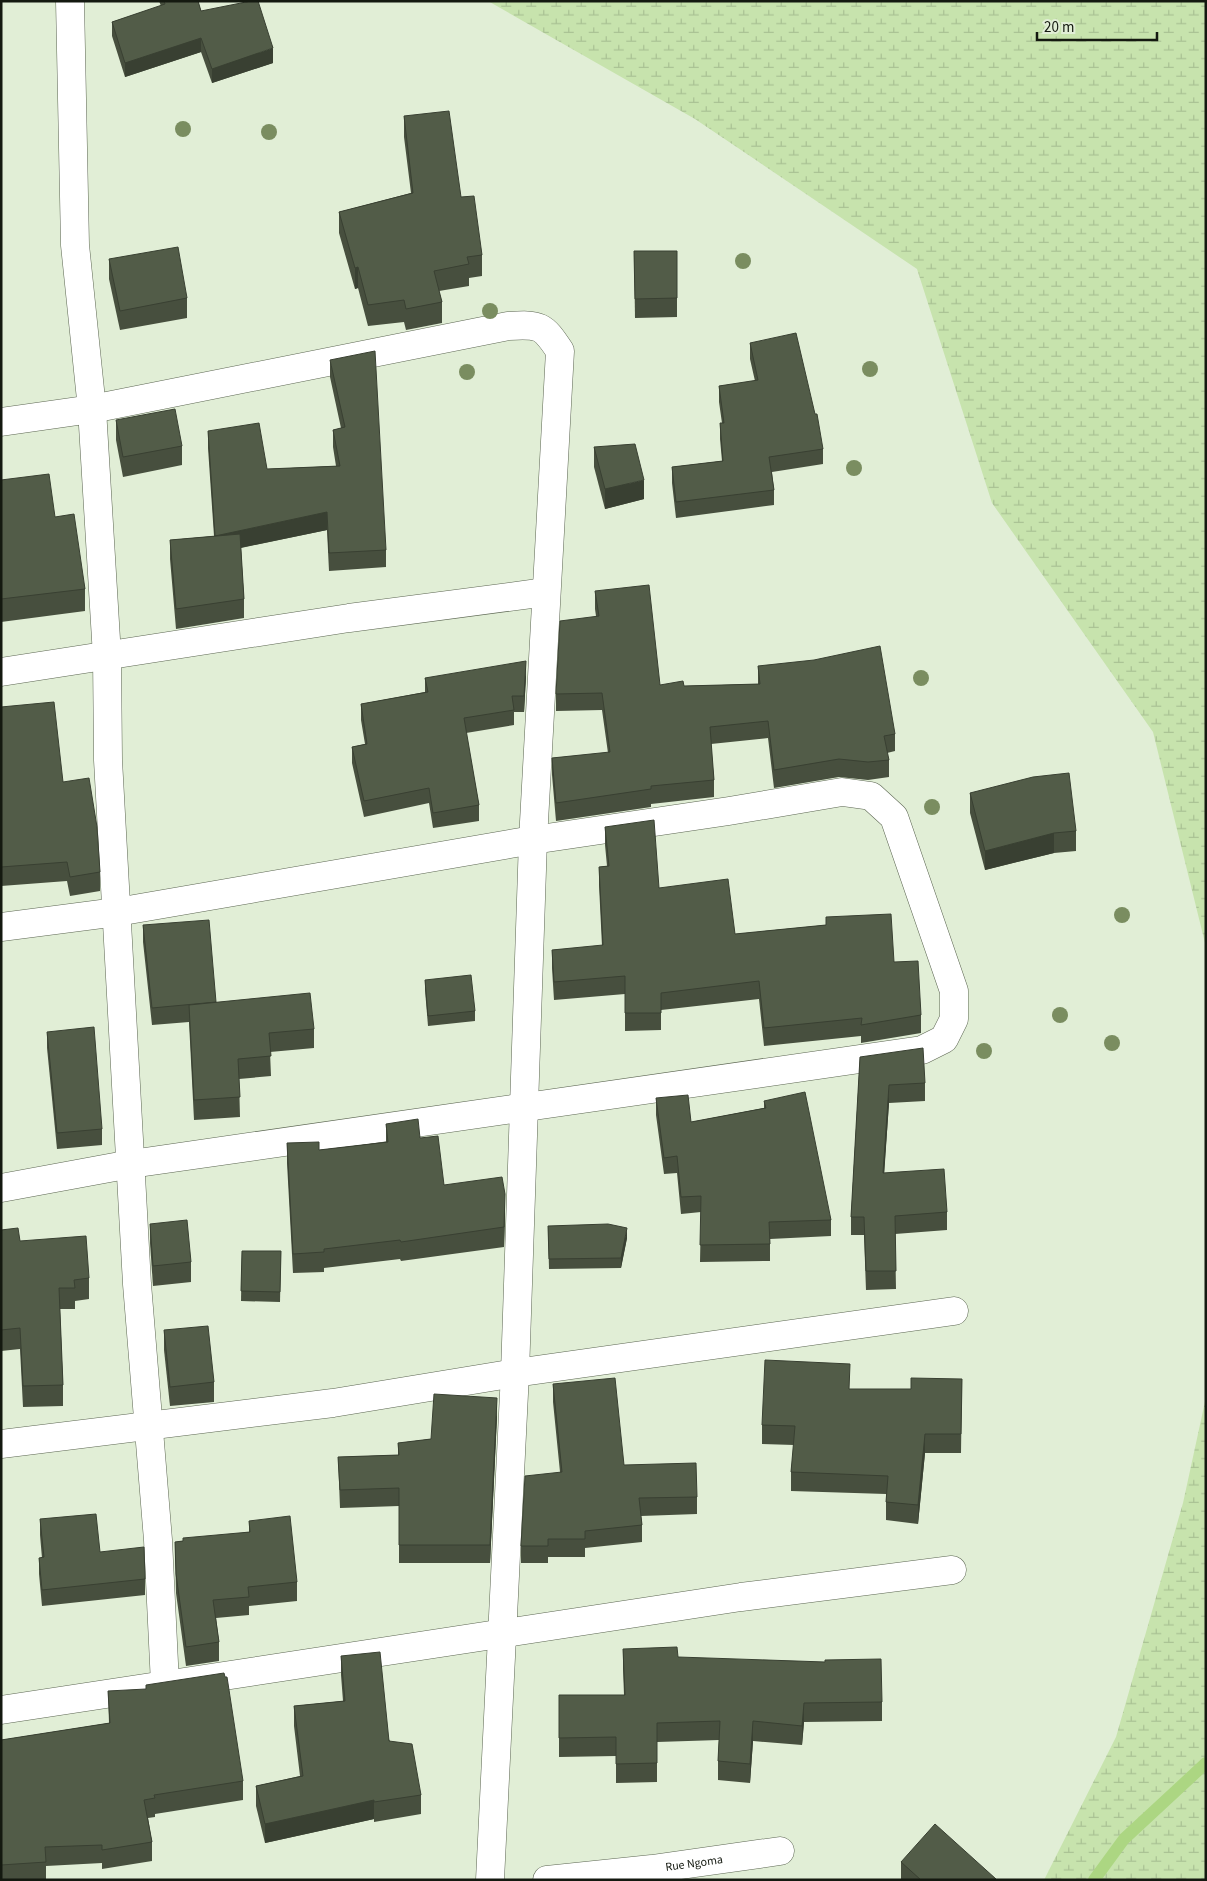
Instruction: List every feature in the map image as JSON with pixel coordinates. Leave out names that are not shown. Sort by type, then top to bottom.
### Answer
[{"type":"street","points":[[70,1],[75,245],[92,409],[107,656],[108,760],[136,1284],[158,1540],[164,1684]]},
{"type":"street","points":[[1,422],[92,409],[508,326],[531,325],[547,331],[560,351],[533,840],[526,1107],[490,1880]]},
{"type":"street","points":[[1,672],[348,618],[546,592]]},
{"type":"street","points":[[1,927],[117,912],[533,840],[729,812],[842,792],[871,796],[894,817],[954,991],[954,1019],[944,1039],[922,1050],[131,1164],[1,1188]]},
{"type":"street","points":[[1,1444],[333,1403],[515,1373],[954,1311]]},
{"type":"street","points":[[1,1710],[741,1597],[952,1570]]},
{"type":"street","name":"Rue Ngoma","points":[[547,1880],[652,1869],[780,1850]]},
{"type":"green space","points":[[488,1],[1206,1],[1206,947],[1153,732],[992,503],[917,269],[695,119]]},
{"type":"green space","points":[[1206,1397],[1206,1880],[1044,1880],[1116,1737],[1183,1503]]},
{"type":"building","points":[[164,1],[198,1],[201,11],[258,1],[273,48],[212,69],[201,38],[125,63],[112,22],[165,4]]},
{"type":"building","points":[[449,111],[461,197],[474,196],[482,255],[467,257],[469,264],[434,271],[442,302],[406,309],[404,300],[368,305],[358,267],[355,268],[339,212],[413,193],[404,116]]},
{"type":"building","points":[[178,247],[187,298],[120,311],[109,259]]},
{"type":"building","points":[[634,251],[677,251],[677,298],[635,299]]},
{"type":"building","points":[[796,333],[815,414],[817,414],[823,449],[769,457],[774,490],[676,502],[672,467],[723,461],[720,423],[724,423],[719,386],[758,380],[750,343]]},
{"type":"building","points":[[375,351],[386,550],[329,553],[327,512],[215,536],[208,431],[259,423],[267,469],[340,466],[333,430],[345,427],[330,360]]},
{"type":"building","points":[[175,409],[182,446],[123,457],[116,420]]},
{"type":"building","points":[[635,444],[644,480],[605,489],[594,447]]},
{"type":"building","points":[[49,474],[55,517],[74,514],[85,589],[1,599],[1,480]]},
{"type":"building","points":[[240,534],[244,599],[176,609],[170,540]]},
{"type":"building","points":[[649,585],[660,685],[683,681],[684,686],[760,684],[758,666],[814,660],[880,646],[895,734],[884,736],[889,760],[868,762],[839,759],[774,770],[768,721],[710,727],[714,780],[651,786],[651,789],[556,803],[552,758],[610,752],[602,693],[556,694],[560,621],[599,616],[595,591]]},
{"type":"building","points":[[526,661],[524,696],[512,696],[514,710],[464,718],[479,805],[433,813],[429,788],[364,801],[352,747],[367,744],[361,704],[428,692],[425,678]]},
{"type":"building","points":[[54,702],[63,782],[89,778],[97,827],[100,872],[70,877],[67,862],[1,867],[1,707]]},
{"type":"building","points":[[1069,773],[1076,831],[1054,833],[985,851],[970,793],[1033,777]]},
{"type":"building","points":[[654,820],[659,888],[728,879],[735,934],[826,925],[826,917],[891,914],[894,962],[918,961],[921,1015],[861,1025],[862,1018],[764,1028],[759,981],[661,993],[661,1013],[625,1013],[625,976],[554,982],[552,950],[603,945],[599,867],[609,866],[605,827]]},
{"type":"building","points":[[209,920],[216,1002],[152,1008],[143,925]]},
{"type":"building","points":[[471,975],[475,1011],[428,1016],[425,980]]},
{"type":"building","points":[[310,993],[314,1029],[269,1033],[271,1056],[238,1059],[240,1097],[194,1100],[189,1005]]},
{"type":"building","points":[[94,1027],[102,1129],[57,1133],[47,1032]]},
{"type":"building","points":[[923,1048],[925,1083],[889,1085],[883,1173],[944,1169],[947,1212],[895,1216],[896,1271],[866,1271],[864,1217],[851,1217],[860,1057]]},
{"type":"building","points":[[805,1092],[831,1220],[769,1222],[770,1244],[700,1245],[701,1196],[681,1197],[677,1156],[664,1158],[656,1098],[688,1095],[691,1122],[766,1108],[764,1101]]},
{"type":"building","points":[[418,1119],[420,1138],[438,1136],[444,1185],[502,1177],[505,1194],[504,1227],[401,1242],[400,1240],[324,1249],[324,1252],[293,1254],[287,1143],[319,1142],[319,1150],[388,1142],[386,1124]]},
{"type":"building","points":[[187,1220],[191,1262],[153,1266],[150,1224]]},
{"type":"building","points":[[608,1224],[627,1228],[621,1258],[549,1259],[548,1226]]},
{"type":"building","points":[[18,1228],[20,1241],[86,1236],[89,1278],[74,1280],[75,1288],[59,1288],[63,1385],[23,1386],[20,1328],[1,1330],[1,1230]]},
{"type":"building","points":[[242,1251],[281,1251],[280,1292],[241,1291]]},
{"type":"building","points":[[208,1326],[214,1382],[170,1387],[164,1330]]},
{"type":"building","points":[[765,1360],[850,1364],[849,1389],[911,1389],[911,1378],[962,1379],[961,1434],[925,1434],[918,1505],[886,1502],[888,1476],[791,1472],[795,1426],[762,1425]]},
{"type":"building","points":[[615,1378],[624,1465],[696,1463],[697,1497],[639,1498],[642,1525],[585,1531],[585,1539],[548,1539],[548,1546],[521,1546],[525,1476],[562,1472],[553,1384]]},
{"type":"building","points":[[434,1394],[497,1398],[490,1545],[399,1545],[399,1488],[340,1490],[338,1457],[399,1455],[398,1443],[431,1439]]},
{"type":"building","points":[[96,1514],[100,1552],[144,1547],[145,1579],[42,1590],[39,1558],[44,1557],[40,1519]]},
{"type":"building","points":[[290,1516],[297,1582],[248,1587],[249,1597],[213,1600],[219,1642],[186,1647],[176,1574],[175,1542],[183,1541],[183,1538],[250,1532],[249,1521]]},
{"type":"building","points":[[677,1647],[678,1657],[825,1662],[825,1660],[881,1659],[882,1702],[804,1703],[802,1726],[753,1721],[750,1764],[718,1761],[720,1721],[657,1723],[657,1763],[616,1764],[616,1737],[559,1738],[559,1695],[625,1695],[623,1649]]},
{"type":"building","points":[[380,1652],[389,1741],[412,1744],[421,1795],[374,1802],[374,1800],[265,1824],[256,1786],[303,1776],[294,1706],[345,1701],[341,1656]]},
{"type":"building","points":[[224,1673],[225,1677],[227,1677],[243,1781],[154,1795],[155,1798],[144,1800],[152,1842],[102,1850],[102,1845],[45,1847],[46,1862],[1,1865],[1,1740],[110,1723],[108,1691],[146,1689],[146,1685]]},
{"type":"building","points":[[935,1824],[996,1879],[921,1880],[901,1862]]},
{"type":"waterway","points":[[1094,1880],[1124,1839],[1206,1763]]}]
